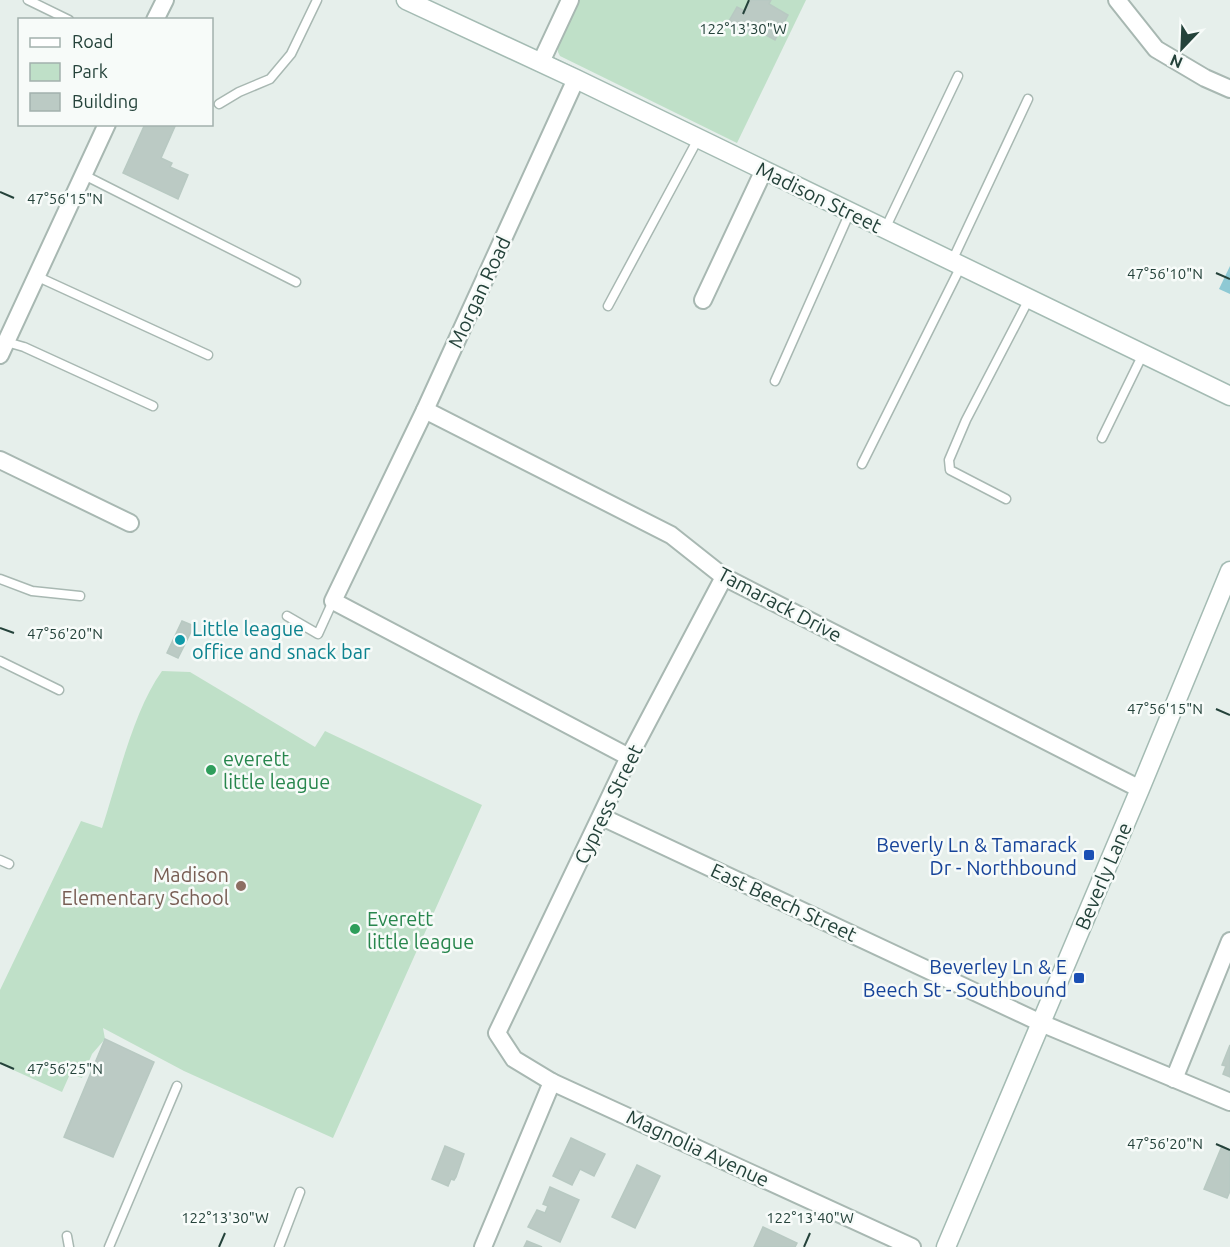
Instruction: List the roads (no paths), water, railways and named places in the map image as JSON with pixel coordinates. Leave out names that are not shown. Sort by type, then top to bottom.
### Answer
[{"type":"street","points":[[157,18],[165,0]]},
{"type":"street","name":"Madison Street","points":[[406,0],[576,79],[1230,396]]},
{"type":"street","points":[[570,0],[542,62],[576,79]]},
{"type":"street","points":[[1117,0],[1156,49],[1205,78],[1230,89]]},
{"type":"street","name":"Morgan Road","points":[[333,602],[425,410],[576,79]]},
{"type":"street","points":[[2,345],[106,126]]},
{"type":"street","points":[[703,300],[764,170]]},
{"type":"street","name":"Tamarack Drive","points":[[425,410],[671,536],[724,577],[1140,789]]},
{"type":"street","points":[[0,460],[130,523]]},
{"type":"street","name":"Beverly Lane","points":[[946,1247],[1230,571]]},
{"type":"street","name":"Cypress Street","points":[[497,1033],[629,757],[724,577]]},
{"type":"street","points":[[333,602],[629,757]]},
{"type":"street","name":"East Beech Street","points":[[602,817],[1041,1023],[1230,1102]]},
{"type":"street","points":[[1174,1079],[1226,964],[1230,941]]},
{"type":"street","name":"Magnolia Avenue","points":[[497,1033],[514,1059],[552,1082],[912,1247]]},
{"type":"street","points":[[483,1247],[552,1082]]},
{"type":"lane","points":[[28,0],[65,18]]},
{"type":"lane","points":[[219,104],[239,92],[270,79],[291,54],[317,0]]},
{"type":"lane","points":[[292,25],[303,30]]},
{"type":"lane","points":[[885,229],[957,76]]},
{"type":"lane","points":[[862,464],[956,264],[1028,99]]},
{"type":"lane","points":[[608,306],[698,138]]},
{"type":"lane","points":[[84,175],[296,282]]},
{"type":"lane","points":[[775,381],[850,212]]},
{"type":"lane","points":[[36,276],[208,356]]},
{"type":"lane","points":[[1006,499],[951,470],[949,460],[966,420],[1029,299]]},
{"type":"lane","points":[[2,345],[24,347],[153,406]]},
{"type":"lane","points":[[1102,438],[1143,354]]},
{"type":"lane","points":[[0,579],[32,591],[80,596]]},
{"type":"lane","points":[[287,616],[318,634],[333,602]]},
{"type":"lane","points":[[0,662],[60,690]]},
{"type":"lane","points":[[109,1247],[177,1086]]},
{"type":"lane","points":[[279,1247],[300,1192]]},
{"type":"lane","points":[[67,1236],[69,1247]]},
{"type":"water","points":[[1230,266],[1230,294],[1219,289]]},
{"type":"place","name":"Little league office and snack bar","points":[[180,640]]},
{"type":"place","name":"everett little league","points":[[211,770]]},
{"type":"place","name":"Beverly Ln & Tamarack Dr - Northbound","points":[[1089,855]]},
{"type":"place","name":"Madison Elementary School","points":[[241,886]]},
{"type":"place","name":"Everett little league","points":[[355,929]]},
{"type":"place","name":"Beverley Ln & E Beech St - Southbound","points":[[1079,978]]}]
